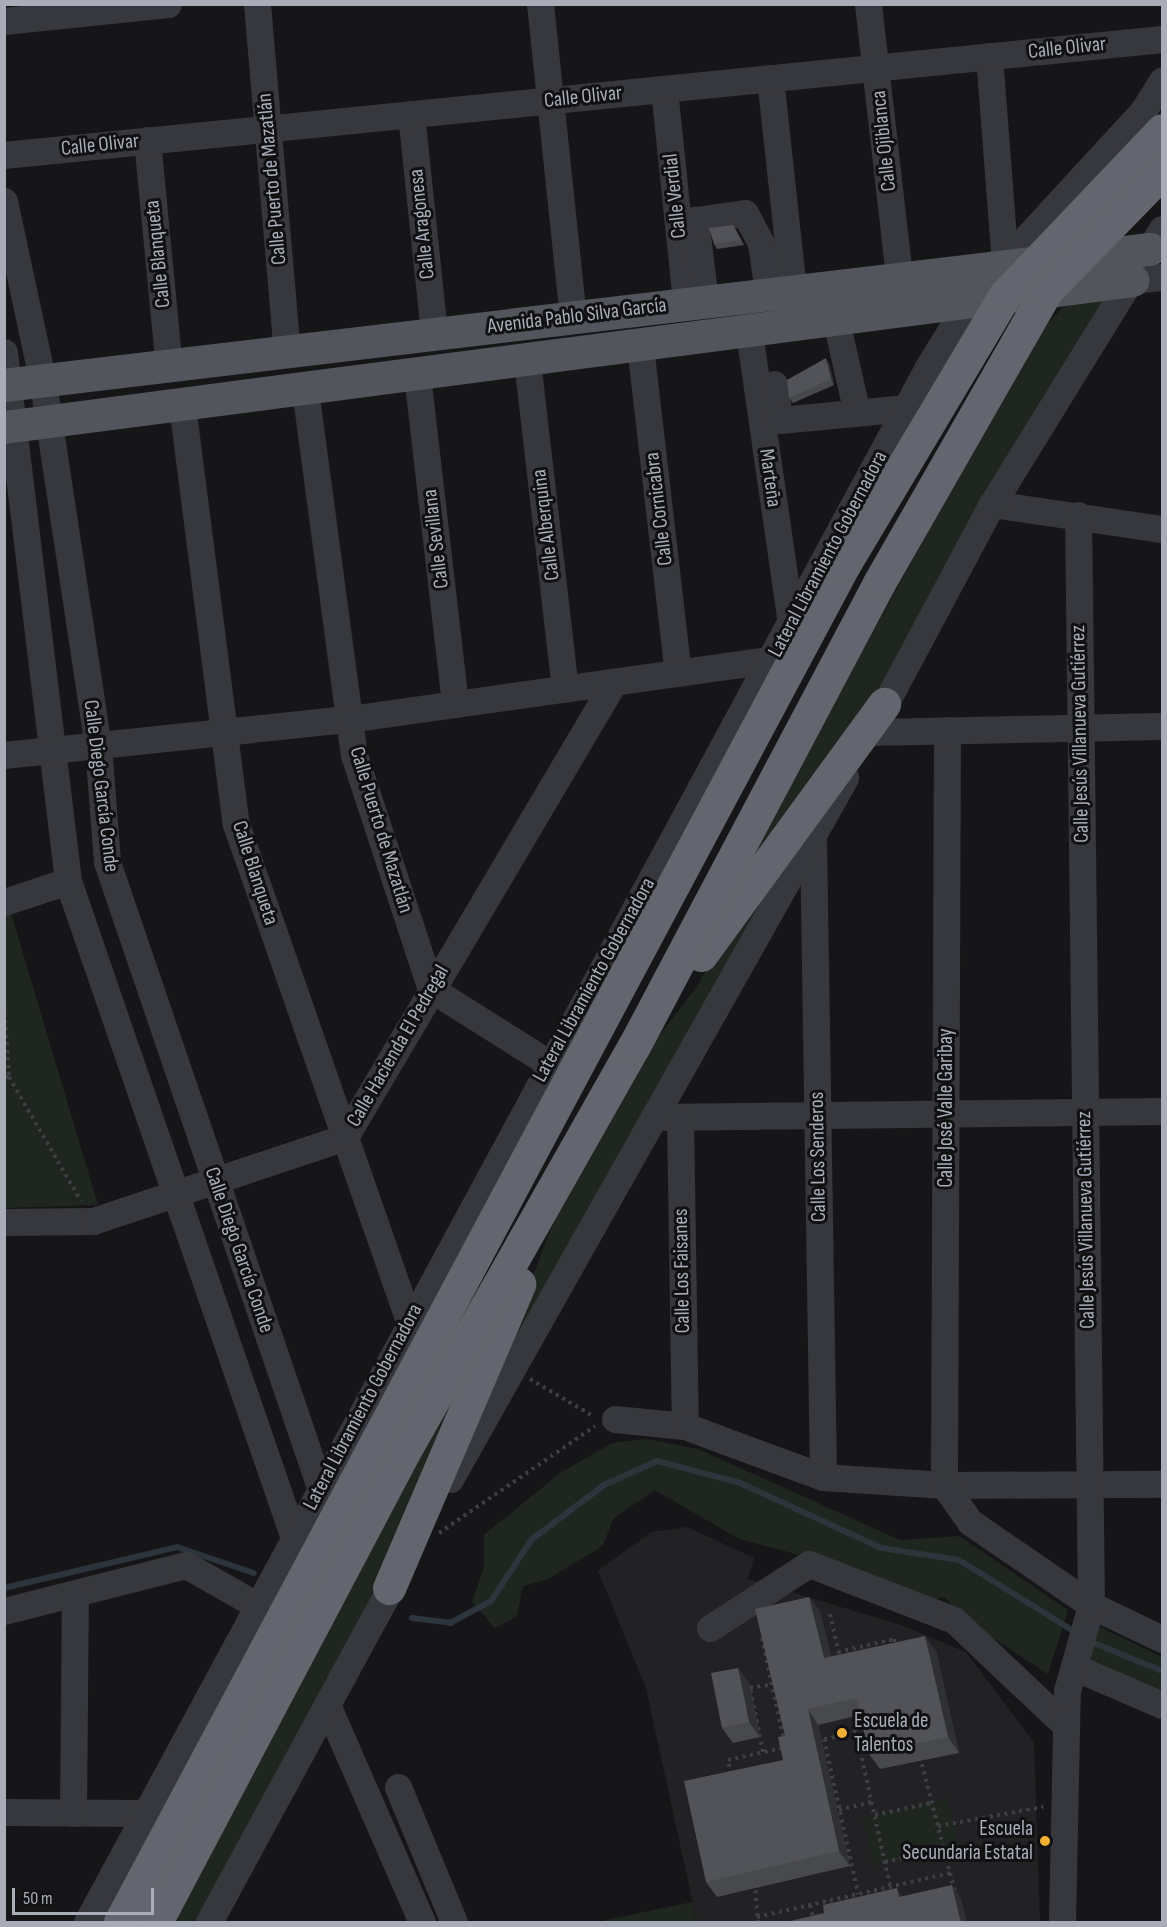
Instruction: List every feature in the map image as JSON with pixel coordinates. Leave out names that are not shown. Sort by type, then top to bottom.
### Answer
[{"type":"highway","points":[[120,1923],[559,1070],[844,565],[1024,278],[1162,130]]},
{"type":"highway","points":[[1083,256],[1162,172]]},
{"type":"highway","points":[[156,1923],[404,1452],[634,1046],[879,582],[1024,278]]},
{"type":"highway","points":[[634,1046],[877,718]]},
{"type":"highway","points":[[389,1588],[513,1304],[544,1202]]},
{"type":"main road","name":"Avenida Pablo Silva García","points":[[10,426],[836,321],[970,299],[1083,256],[1154,256]]},
{"type":"main road","name":"Avenida Pablo Silva García","points":[[20,385],[899,277],[1024,278],[1154,256]]},
{"type":"street","points":[[4,21],[168,4]]},
{"type":"street","name":"Calle Puerto de Mazatlán","points":[[257,4],[287,353]]},
{"type":"street","points":[[540,4],[573,317]]},
{"type":"street","name":"Calle Ojiblanca","points":[[868,4],[899,277]]},
{"type":"street","name":"Calle Olivar","points":[[4,155],[1162,39]]},
{"type":"street","points":[[988,56],[1024,278]]},
{"type":"street","points":[[770,78],[780,291]]},
{"type":"street","points":[[1024,278],[1143,111],[1162,80]]},
{"type":"street","name":"Calle Verdial","points":[[664,89],[695,302]]},
{"type":"street","name":"Calle Aragonesa","points":[[411,114],[434,334]]},
{"type":"street","name":"Calle Blanqueta","points":[[147,140],[169,368]]},
{"type":"street","name":"Calle Diego García Conde","points":[[4,201],[20,385],[10,426],[68,880],[294,1538]]},
{"type":"street","points":[[695,302],[694,220],[745,213],[762,243],[780,291]]},
{"type":"street","points":[[209,1923],[328,1707],[389,1588],[512,1367],[667,1117],[813,836],[992,504],[1154,256]]},
{"type":"street","name":"Lateral Libramiento Gobernadora","points":[[87,1923],[143,1813],[258,1606],[409,1321],[559,1070],[771,660],[906,408],[970,299]]},
{"type":"street","points":[[836,321],[857,412]]},
{"type":"street","points":[[757,331],[780,420],[906,408]]},
{"type":"street","name":"Marteña","points":[[757,331],[791,623]]},
{"type":"street","name":"Calle Cornicabra","points":[[640,346],[678,673]]},
{"type":"street","name":"Calle Diego García Conde","points":[[4,352],[20,385],[48,422],[98,745],[107,862],[320,1487]]},
{"type":"street","name":"Calle Alberquina","points":[[526,361],[565,688]]},
{"type":"street","name":"Calle Sevillana","points":[[417,375],[455,704]]},
{"type":"street","name":"Calle Puerto de Mazatlán","points":[[304,389],[354,755],[431,989]]},
{"type":"street","name":"Calle Blanqueta","points":[[182,405],[236,824],[409,1321]]},
{"type":"street","points":[[992,504],[1078,514],[1162,529]]},
{"type":"street","name":"Calle Jesús Villanueva Gutiérrez","points":[[1062,1923],[1066,1726],[1083,1634],[1090,1484],[1078,514]]},
{"type":"street","points":[[4,754],[349,719],[771,660]]},
{"type":"street","name":"Calle Hacienda El Pedregal","points":[[4,1222],[93,1221],[345,1137],[614,682]]},
{"type":"street","points":[[877,718],[947,730],[1162,726]]},
{"type":"street","name":"Calle José Valle Garibay","points":[[944,1485],[947,730]]},
{"type":"street","name":"Calle Los Senderos","points":[[813,836],[823,1477]]},
{"type":"street","points":[[4,902],[68,880]]},
{"type":"street","points":[[431,989],[559,1070]]},
{"type":"street","points":[[667,1117],[1162,1111]]},
{"type":"street","name":"Calle Los Faisanes","points":[[667,1117],[685,1426]]},
{"type":"street","points":[[615,1419],[685,1426],[823,1477],[944,1485],[1162,1484]]},
{"type":"street","points":[[944,1485],[970,1522],[1083,1634],[1162,1705]]},
{"type":"street","points":[[710,1628],[809,1564],[954,1620],[1066,1726]]},
{"type":"street","points":[[4,1611],[186,1565],[258,1606]]},
{"type":"street","points":[[74,1813],[75,1594]]},
{"type":"street","points":[[1083,1634],[1162,1639]]},
{"type":"street","points":[[328,1707],[400,1867],[422,1923]]},
{"type":"street","points":[[398,1787],[454,1923]]},
{"type":"street","points":[[4,1812],[143,1813]]},
{"type":"street","points":[[400,1867],[428,1862]]},
{"type":"path","points":[[4,1005],[7,1077],[93,1221]]},
{"type":"path","points":[[407,1557],[602,1419],[578,1412],[512,1367]]},
{"type":"path","points":[[830,1614],[841,1664]]},
{"type":"path","points":[[762,1638],[785,1748]]},
{"type":"path","points":[[838,1652],[894,1639],[899,1660]]},
{"type":"path","points":[[763,1752],[750,1688],[772,1684]]},
{"type":"path","points":[[851,1709],[894,1903]]},
{"type":"path","points":[[804,1743],[856,1732]]},
{"type":"path","points":[[824,1739],[858,1894]]},
{"type":"path","points":[[733,1782],[728,1760],[795,1745]]},
{"type":"path","points":[[918,1748],[957,1899]]},
{"type":"path","points":[[839,1809],[872,1802]]},
{"type":"path","points":[[874,1815],[931,1803]]},
{"type":"path","points":[[938,1826],[1064,1803]]},
{"type":"path","points":[[885,1862],[945,1849]]},
{"type":"path","points":[[752,1872],[758,1923]]},
{"type":"path","points":[[757,1917],[951,1873]]},
{"type":"path","points":[[847,1897],[849,1905]]},
{"type":"path","points":[[810,1905],[814,1923]]},
{"type":"shaded area","points":[[1110,291],[873,703],[736,881],[1036,335],[1069,301]]},
{"type":"shaded area","points":[[751,895],[761,901],[489,1390],[574,1169],[634,1069],[697,986]]},
{"type":"shaded area","points":[[4,913],[11,913],[98,1205],[5,1208]]},
{"type":"shaded area","points":[[460,1381],[386,1569],[198,1922],[171,1922]]},
{"type":"shaded area","points":[[646,1439],[698,1449],[900,1540],[959,1536],[1068,1610],[1048,1674],[966,1621],[945,1597],[925,1602],[837,1565],[739,1539],[655,1490],[613,1519],[603,1546],[546,1580],[523,1586],[517,1616],[495,1628],[472,1602],[484,1567],[484,1535],[560,1473],[612,1443]]},
{"type":"shaded area","name":"Escuela de Talentos","points":[[687,1527],[754,1558],[748,1579],[898,1624],[966,1652],[1034,1742],[1040,1922],[697,1922],[646,1688],[598,1571],[651,1532]]},
{"type":"shaded area","points":[[1100,1627],[1162,1657],[1162,1697],[1086,1666]]},
{"type":"shaded area","points":[[948,1799],[959,1846],[873,1865],[863,1818]]},
{"type":"shaded area","points":[[692,1902],[697,1922],[597,1922]]},
{"type":"building","points":[[733,225],[741,240],[714,244],[709,228]]},
{"type":"building","points":[[826,358],[831,379],[789,398],[787,380]]},
{"type":"building","points":[[809,1597],[824,1658],[925,1636],[948,1737],[869,1754],[857,1698],[808,1709],[839,1851],[706,1882],[684,1781],[783,1760],[778,1737],[785,1736],[755,1609]]},
{"type":"building","points":[[738,1668],[749,1722],[722,1728],[711,1673]]},
{"type":"building","points":[[952,1885],[961,1923],[782,1923],[824,1913],[823,1905],[897,1888],[899,1897]]},
{"type":"waterway","points":[[412,1618],[450,1623],[491,1601],[531,1540],[604,1485],[657,1461],[740,1483],[881,1548],[959,1560],[1075,1632]]},
{"type":"waterway","points":[[4,1588],[177,1547],[254,1573]]},
{"type":"waterway","points":[[1089,1641],[1162,1671]]},
{"type":"place","name":"Escuela de Talentos","points":[[842,1733]]},
{"type":"place","name":"Escuela Secundaria Estatal","points":[[1045,1841]]}]
